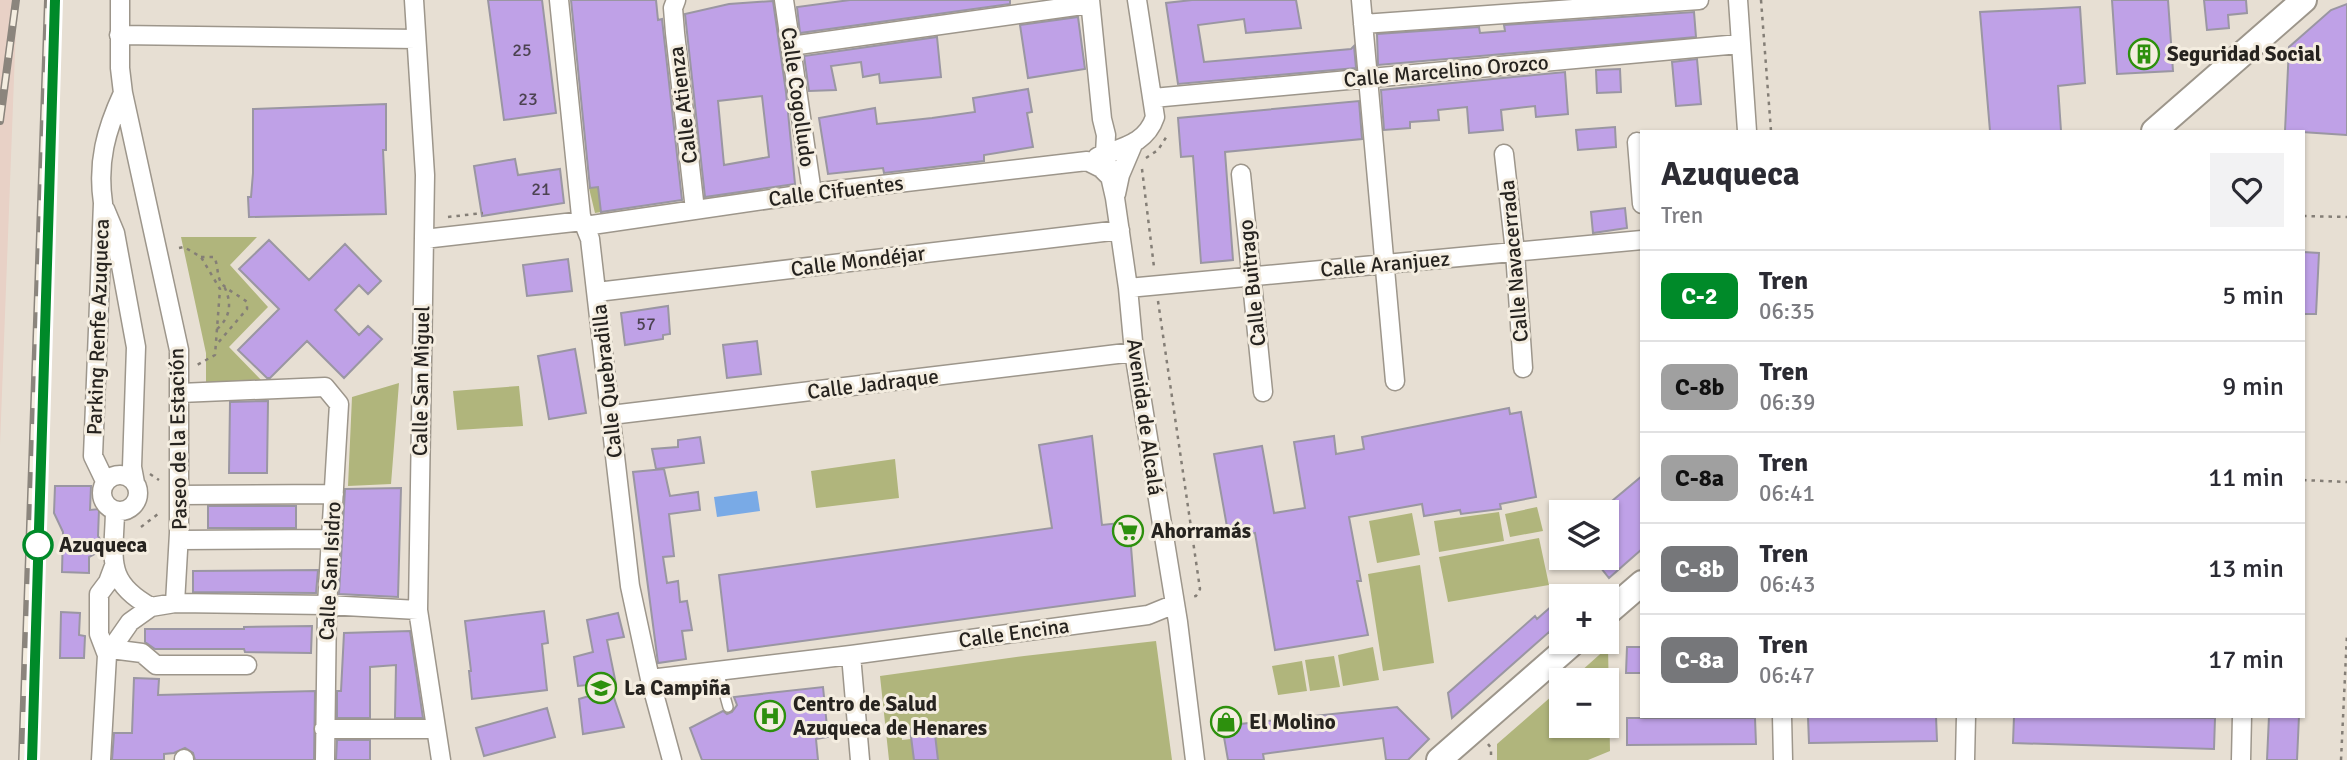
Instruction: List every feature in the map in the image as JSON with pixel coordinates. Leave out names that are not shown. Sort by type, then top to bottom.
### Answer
[{"type":"street","name":"Paseo de la Estación","points":[[120,0],[119,35],[124,93],[179,350],[179,540],[175,603]]},
{"type":"street","name":"Calle San Miguel","points":[[414,0],[425,174],[418,610],[442,760]]},
{"type":"street","name":"Calle Quebradilla","points":[[559,0],[584,223],[590,239],[597,292],[630,586],[650,680],[673,760]]},
{"type":"street","name":"Calle Atienza","points":[[676,0],[673,8],[674,20],[695,210]]},
{"type":"street","name":"Calle Cogolludo","points":[[784,0],[812,193]]},
{"type":"street","points":[[1137,0],[1153,98],[1153,123]]},
{"type":"street","points":[[1361,0],[1395,381]]},
{"type":"street","points":[[1363,24],[1699,0]]},
{"type":"street","points":[[1738,0],[1747,130]]},
{"type":"street","points":[[2155,130],[2304,0]]},
{"type":"street","points":[[791,46],[1090,2]]},
{"type":"street","name":"Avenida de Alcalá","points":[[1090,2],[1106,135],[1105,154],[1120,230],[1134,352],[1175,602],[1195,760]]},
{"type":"street","points":[[119,35],[416,39]]},
{"type":"street","name":"Calle Marcelino Orozco","points":[[1153,98],[1739,44]]},
{"type":"street","points":[[103,202],[99,177],[108,126],[124,93]]},
{"type":"street","name":"Avenida de Alcalá","points":[[1115,198],[1129,144],[1140,141],[1153,123]]},
{"type":"street","points":[[1106,135],[1117,143],[1129,144]]},
{"type":"street","points":[[1637,142],[1640,179]]},
{"type":"street","name":"Calle Cifuentes","points":[[424,239],[584,223],[812,193],[1087,162],[1129,144]]},
{"type":"street","points":[[103,159],[117,153],[137,153]]},
{"type":"street","name":"Calle Navacerrada","points":[[1504,154],[1515,252],[1523,368]]},
{"type":"street","points":[[1087,162],[1101,167],[1110,177]]},
{"type":"street","name":"Calle Buitrago","points":[[1241,174],[1263,391]]},
{"type":"street","name":"Parking Renfe Azuqueca","points":[[103,202],[115,233],[136,347],[132,467],[135,482]]},
{"type":"street","name":"Parking Renfe Azuqueca","points":[[103,202],[93,456],[105,481]]},
{"type":"street","name":"Calle Mondéjar","points":[[597,292],[1120,230]]},
{"type":"street","name":"Calle Aranjuez","points":[[1128,288],[1640,240]]},
{"type":"street","points":[[99,283],[109,267],[122,272]]},
{"type":"street","name":"Calle Jadraque","points":[[611,415],[1134,352]]},
{"type":"street","name":"Calle San Isidro","points":[[180,393],[324,387],[339,404],[327,605],[324,760]]},
{"type":"street","points":[[115,475],[126,475],[135,482],[138,493],[135,504],[126,511],[115,512],[104,505],[100,493],[105,481],[115,475]]},
{"type":"street","points":[[179,495],[334,494]]},
{"type":"street","points":[[109,652],[99,634],[99,594],[108,582],[114,566],[115,512]]},
{"type":"street","points":[[179,540],[331,539]]},
{"type":"street","points":[[114,566],[120,584],[133,597],[151,607]]},
{"type":"street","points":[[1619,603],[1640,585]]},
{"type":"street","name":"Calle Encina","points":[[650,680],[1149,615],[1175,602]]},
{"type":"street","points":[[101,760],[109,652],[130,622],[151,607],[175,603],[327,605],[418,610]]},
{"type":"street","points":[[109,652],[142,653],[156,665],[247,665]]},
{"type":"street","points":[[1450,756],[1561,654]]},
{"type":"street","points":[[851,655],[860,760]]},
{"type":"street","points":[[1782,718],[1783,760]]},
{"type":"street","points":[[1965,760],[1966,718]]},
{"type":"street","points":[[2241,760],[2242,718]]},
{"type":"street","points":[[324,729],[435,729]]},
{"type":"lane","points":[[718,671],[728,707]]},
{"type":"path","points":[[1762,0],[1771,130]]},
{"type":"path","points":[[1153,123],[1169,124],[1166,140],[1141,162],[1156,286],[1200,589],[1196,596],[1175,602]]},
{"type":"path","points":[[2305,216],[2347,217]]},
{"type":"path","points":[[179,248],[184,247],[201,257],[220,289],[215,355],[197,365]]},
{"type":"path","points":[[201,257],[214,257],[219,266],[218,276],[230,297],[229,312],[224,323],[217,329]]},
{"type":"path","points":[[215,282],[247,302],[247,309],[217,344]]},
{"type":"path","points":[[2305,480],[2347,482]]},
{"type":"path","points":[[141,527],[158,514]]},
{"type":"path","points":[[2341,760],[2347,634]]},
{"type":"shaded area","points":[[0,0],[17,0],[0,445]]},
{"type":"green space","points":[[598,187],[601,212],[595,213],[589,188]]},
{"type":"green space","points":[[181,237],[257,237],[230,265],[268,307],[229,347],[265,384],[206,384],[206,353]]},
{"type":"green space","points":[[399,383],[391,484],[348,486],[352,397]]},
{"type":"green space","points":[[519,386],[523,426],[457,430],[453,391]]},
{"type":"green space","points":[[895,459],[899,498],[816,508],[811,471]]},
{"type":"green space","points":[[1537,507],[1543,531],[1510,537],[1505,514]]},
{"type":"green space","points":[[1499,512],[1504,541],[1439,552],[1434,521]]},
{"type":"green space","points":[[1412,513],[1420,555],[1377,563],[1369,521]]},
{"type":"green space","points":[[1539,538],[1549,585],[1448,602],[1439,557]]},
{"type":"green space","points":[[1420,565],[1434,663],[1383,671],[1368,574]]},
{"type":"green space","points":[[1156,641],[1172,760],[938,760],[933,726],[901,731],[902,740],[911,739],[914,760],[889,760],[880,676]]},
{"type":"green space","points":[[1373,647],[1379,680],[1343,686],[1338,655]]},
{"type":"green space","points":[[1600,654],[1608,654],[1608,668],[1585,668]]},
{"type":"green space","points":[[1334,656],[1340,687],[1310,691],[1305,660]]},
{"type":"green space","points":[[1302,661],[1307,691],[1278,695],[1272,666]]},
{"type":"green space","points":[[1549,698],[1549,738],[1610,738],[1610,751],[1588,760],[1497,760],[1497,744]]},
{"type":"water","points":[[757,491],[760,511],[717,517],[714,497]]},
{"type":"building","points":[[488,0],[542,0],[556,113],[504,120]]},
{"type":"building","points":[[571,0],[656,0],[658,20],[662,19],[682,200],[601,212],[598,187],[590,188]]},
{"type":"building","points":[[850,0],[1010,0],[1010,4],[800,33],[797,7]]},
{"type":"building","points":[[1192,0],[1296,0],[1301,28],[1246,33],[1244,19],[1198,25],[1204,62],[1351,49],[1354,46],[1356,68],[1178,84],[1166,3]]},
{"type":"building","name":"Seguridad Social","points":[[2112,0],[2168,0],[2173,71],[2117,74]]},
{"type":"building","points":[[2204,0],[2246,0],[2247,13],[2228,15],[2229,28],[2207,30]]},
{"type":"building","points":[[773,1],[795,184],[705,197],[685,14],[729,4]],"holes":[[[762,96],[769,157],[724,165],[718,101]]]},
{"type":"building","points":[[2347,4],[2347,135],[2285,130],[2289,47],[2331,10]]},
{"type":"building","points":[[2080,7],[2085,83],[2058,86],[2061,130],[1990,130],[1980,12]]},
{"type":"building","points":[[1694,12],[1696,37],[1378,65],[1377,34],[1479,27],[1480,33],[1505,31],[1504,25]]},
{"type":"building","points":[[1078,17],[1085,69],[1028,78],[1020,25]]},
{"type":"building","points":[[937,37],[941,77],[880,83],[879,74],[863,77],[861,62],[831,66],[836,90],[809,91],[804,56]]},
{"type":"building","points":[[1697,59],[1701,104],[1676,106],[1672,62]]},
{"type":"building","points":[[1620,69],[1621,92],[1597,93],[1596,70]]},
{"type":"building","points":[[1565,72],[1568,114],[1536,117],[1535,106],[1501,110],[1503,130],[1469,133],[1467,107],[1438,110],[1439,120],[1410,122],[1410,128],[1384,130],[1381,90]]},
{"type":"building","points":[[1028,89],[1032,112],[1027,113],[1033,147],[984,155],[984,161],[884,173],[883,168],[828,174],[819,118],[875,108],[877,124],[932,118],[975,112],[973,98]]},
{"type":"building","points":[[1359,101],[1362,139],[1225,152],[1233,260],[1201,263],[1193,156],[1181,157],[1178,118]]},
{"type":"building","points":[[386,104],[386,150],[383,150],[386,214],[249,217],[248,197],[251,197],[253,173],[253,109]]},
{"type":"building","points":[[1615,127],[1616,147],[1578,150],[1576,130]]},
{"type":"building","points":[[515,159],[518,175],[560,169],[564,203],[482,216],[474,166]]},
{"type":"building","points":[[1625,208],[1627,228],[1593,233],[1591,212]]},
{"type":"building","points":[[269,240],[309,280],[345,244],[381,281],[368,294],[359,285],[335,310],[359,335],[368,326],[382,339],[344,378],[307,341],[270,378],[238,350],[279,309],[239,269]]},
{"type":"building","points":[[2305,252],[2319,253],[2316,314],[2305,314]]},
{"type":"building","points":[[568,259],[572,291],[527,296],[523,265]]},
{"type":"building","points":[[668,306],[670,334],[663,335],[663,339],[625,345],[621,313]]},
{"type":"building","points":[[757,341],[761,374],[727,378],[723,345]]},
{"type":"building","points":[[575,349],[586,413],[549,419],[538,356]]},
{"type":"building","points":[[268,401],[267,473],[229,473],[230,402]]},
{"type":"building","points":[[1509,408],[1510,414],[1521,412],[1536,497],[1500,504],[1501,509],[1461,514],[1460,510],[1424,516],[1422,504],[1349,517],[1361,581],[1357,581],[1368,635],[1275,650],[1255,533],[1229,538],[1214,454],[1262,446],[1274,513],[1305,508],[1294,442],[1334,436],[1336,454],[1364,449],[1362,437]]},
{"type":"building","points":[[1092,436],[1102,525],[1129,522],[1135,596],[728,651],[719,575],[1052,528],[1039,445]]},
{"type":"building","points":[[700,437],[704,463],[656,469],[652,449],[678,447],[678,440]]},
{"type":"building","points":[[664,469],[670,496],[698,492],[700,510],[669,514],[674,556],[663,557],[667,583],[678,581],[680,602],[687,601],[692,630],[682,631],[686,659],[658,663],[633,472]]},
{"type":"building","points":[[1640,478],[1640,551],[1619,569],[1619,500],[1613,500]]},
{"type":"building","points":[[55,486],[91,486],[90,510],[99,509],[98,536],[102,542],[102,550],[89,557],[89,573],[62,572],[63,532],[54,513]]},
{"type":"building","points":[[401,488],[398,597],[339,594],[345,489]]},
{"type":"building","points":[[208,506],[296,506],[296,528],[208,528]]},
{"type":"building","points":[[318,570],[316,593],[193,592],[193,571]]},
{"type":"building","points":[[1603,570],[1618,570],[1609,578]]},
{"type":"building","points":[[1549,608],[1549,632],[1452,718],[1448,693],[1535,616],[1537,619]]},
{"type":"building","points":[[544,611],[548,643],[542,644],[547,690],[472,699],[465,621]]},
{"type":"building","points":[[61,612],[80,613],[79,635],[85,636],[84,658],[60,658]]},
{"type":"building","points":[[618,613],[624,637],[607,640],[616,684],[610,686],[624,727],[583,734],[579,699],[589,696],[587,685],[578,686],[574,657],[593,652],[587,620]]},
{"type":"building","points":[[312,626],[311,653],[245,652],[244,649],[155,649],[145,642],[145,629]]},
{"type":"building","points":[[410,631],[423,718],[395,718],[396,665],[370,667],[370,718],[337,718],[337,691],[341,691],[344,633]]},
{"type":"building","points":[[1627,647],[1640,647],[1640,673],[1626,673]]},
{"type":"building","points":[[134,678],[159,679],[158,695],[315,691],[314,760],[195,760],[193,753],[185,748],[164,754],[164,760],[112,760],[114,733],[132,733]]},
{"type":"building","name":"Centro de Salud Azuqueca de Henares","points":[[823,687],[828,737],[816,739],[818,760],[702,760],[690,728],[723,711],[727,714],[732,712],[737,705],[734,697]]},
{"type":"building","points":[[1397,707],[1429,739],[1408,760],[1386,760],[1383,738],[1263,754],[1264,760],[1228,760],[1222,726]]},
{"type":"building","points":[[547,708],[555,737],[484,756],[476,728]]},
{"type":"building","points":[[1627,718],[1755,718],[1756,744],[1627,745]]},
{"type":"building","points":[[1808,718],[1936,718],[1937,741],[1809,743]]},
{"type":"building","points":[[2014,718],[2215,718],[2214,749],[2013,743]]},
{"type":"building","points":[[2269,718],[2299,718],[2297,760],[2267,760]]},
{"type":"building","points":[[934,726],[938,760],[914,760],[910,729]]},
{"type":"building","points":[[337,740],[370,740],[370,760],[336,760]]},
{"type":"railway","points":[[0,121],[16,0]]},
{"type":"railway","points":[[22,760],[48,0]]},
{"type":"train","name":"C-2","points":[[32,760],[55,0]]},
{"type":"place","name":"Seguridad Social","points":[[2144,54]]},
{"type":"place","name":"Ahorramás","points":[[1128,531]]},
{"type":"place","name":"Azuqueca","points":[[38,545]]},
{"type":"place","name":"La Campiña","points":[[601,688]]},
{"type":"place","name":"Centro de Salud Azuqueca de Henares","points":[[770,716]]},
{"type":"place","name":"El Molino","points":[[1226,722]]}]
